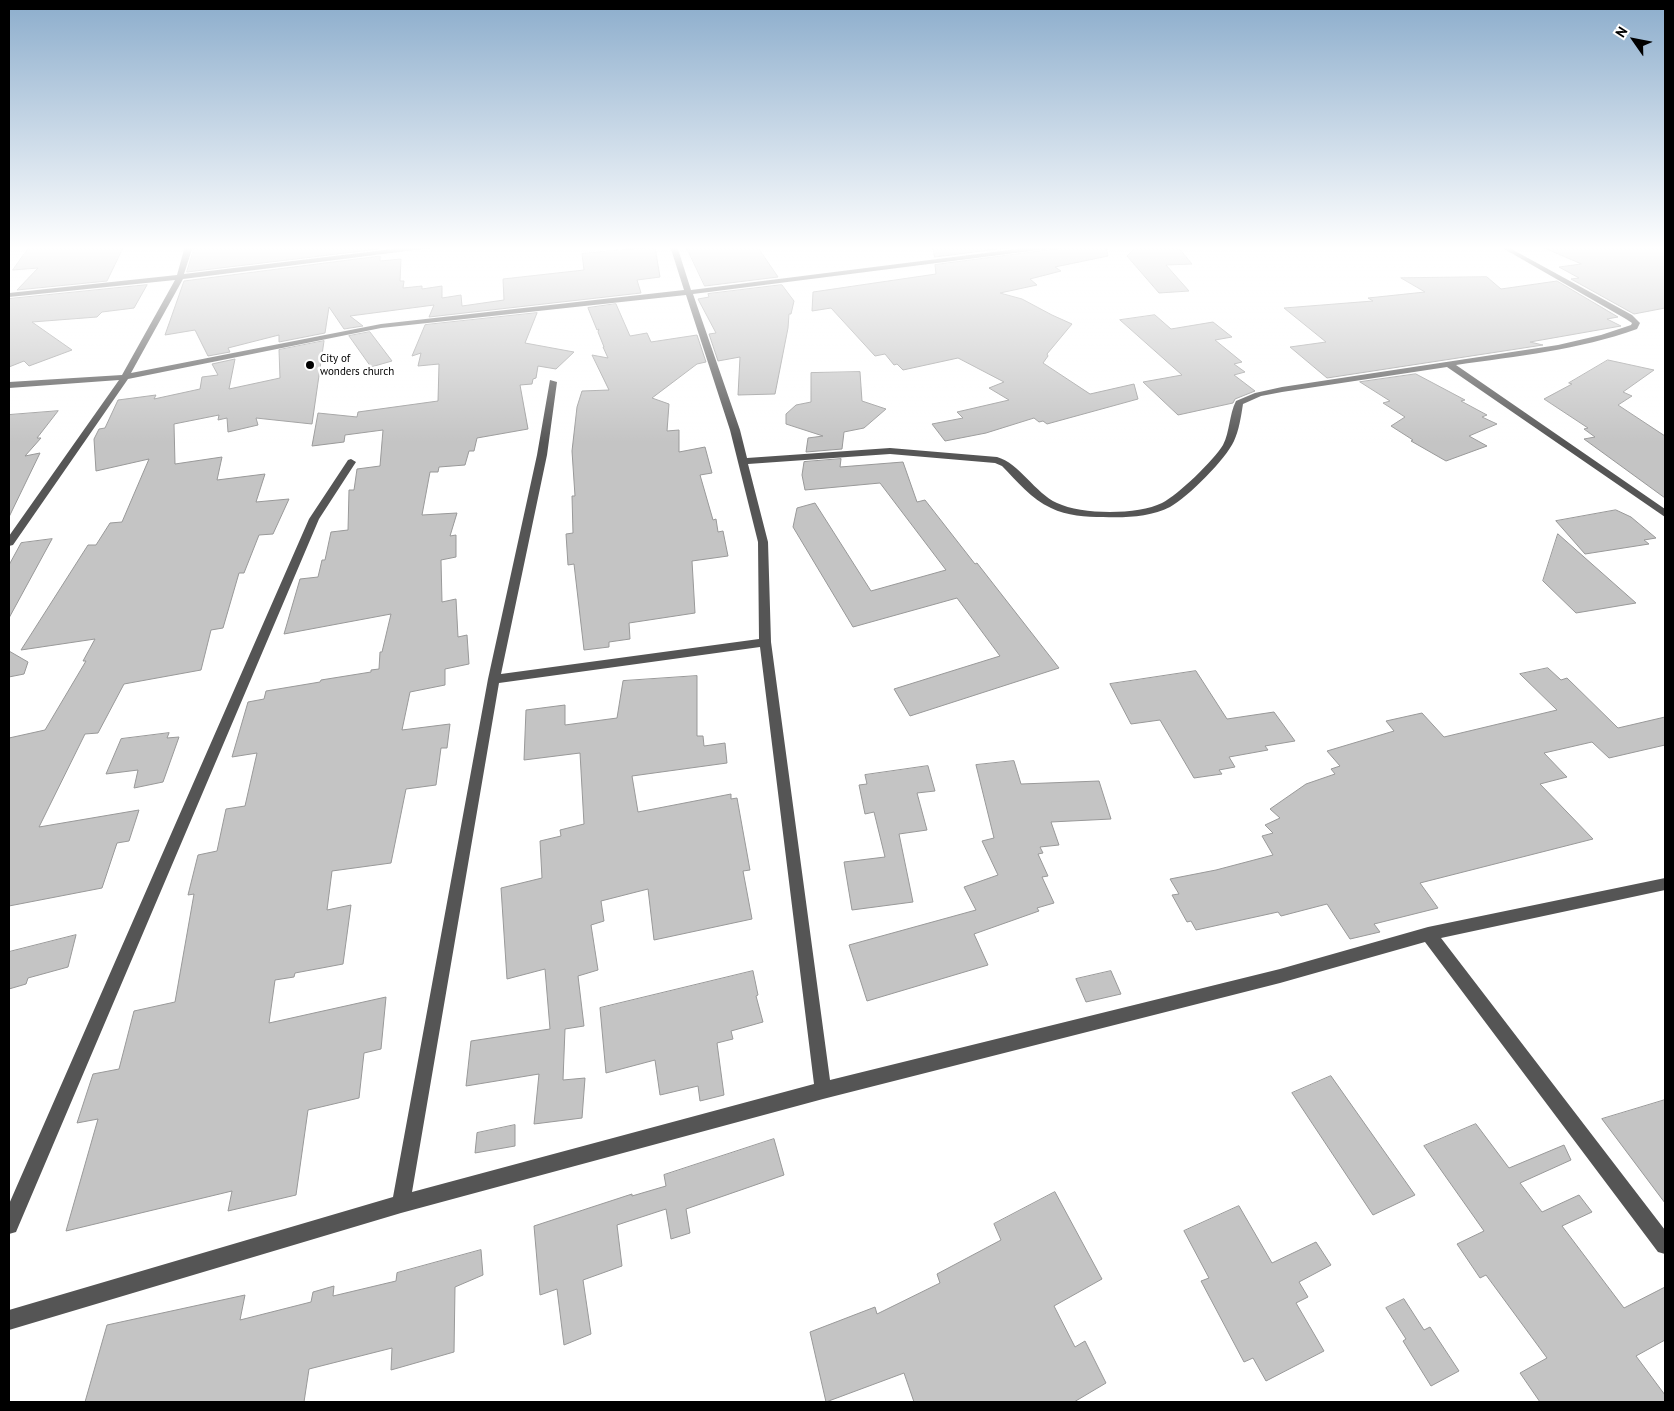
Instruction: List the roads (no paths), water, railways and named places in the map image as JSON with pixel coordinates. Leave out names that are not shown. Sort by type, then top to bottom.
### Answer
[{"type":"street","points":[[9,543],[125,378],[161,312]]},
{"type":"street","points":[[9,386],[125,378],[381,326],[510,312]]},
{"type":"street","points":[[696,312],[735,430],[763,542],[765,642],[823,1090]]},
{"type":"street","points":[[743,461],[890,451],[997,460],[1005,464],[1045,500],[1056,507],[1087,513],[1113,515],[1153,510],[1168,504],[1226,448],[1232,434],[1239,403],[1246,398],[1384,373],[1584,343],[1612,336],[1634,327],[1636,323],[1620,312]]},
{"type":"street","points":[[1449,364],[1665,514]]},
{"type":"street","points":[[401,1204],[494,679],[542,455],[553,382]]},
{"type":"street","points":[[9,1226],[314,519],[351,462]]},
{"type":"street","points":[[494,679],[765,642]]},
{"type":"street","points":[[9,1320],[401,1204],[823,1090],[1280,976],[1428,934],[1665,884]]},
{"type":"street","points":[[1428,934],[1665,1245]]},
{"type":"place","name":"City of wonders church","points":[[310,365]]}]
